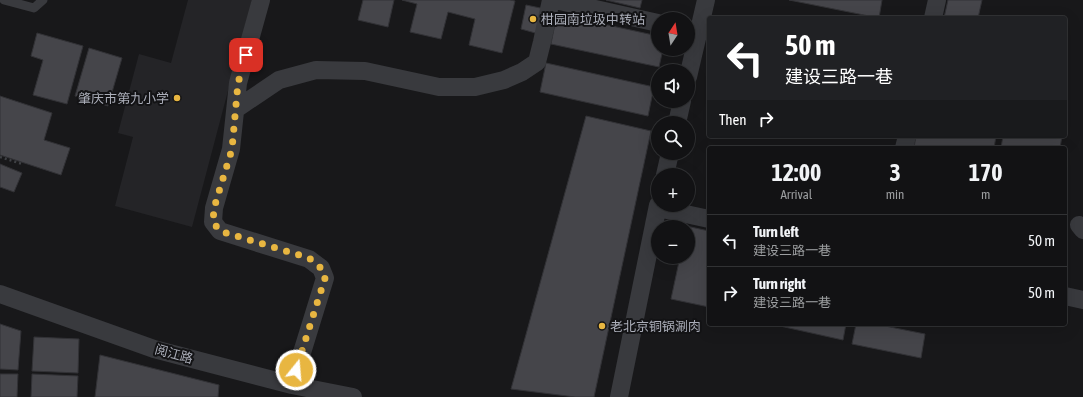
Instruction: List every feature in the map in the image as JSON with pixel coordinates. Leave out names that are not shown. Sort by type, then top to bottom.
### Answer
[{"type":"street","points":[[261,0],[238,83],[232,149],[214,208],[213,222],[220,231],[309,258],[321,268],[325,278],[292,385]]},
{"type":"street","points":[[236,109],[280,80],[316,70],[365,71],[439,87],[475,87],[504,80],[522,72],[537,62],[551,0]]},
{"type":"street","points":[[555,0],[651,22]]},
{"type":"street","points":[[695,27],[706,0]]},
{"type":"street","points":[[933,16],[937,0]]},
{"type":"street","points":[[619,397],[657,212]]},
{"type":"street","points":[[682,212],[707,218]]},
{"type":"street","name":"阅江路","points":[[0,294],[154,349],[292,385],[353,397]]},
{"type":"street","points":[[1067,296],[1083,300]]},
{"type":"lane","points":[[4,0],[34,8],[43,0]]},
{"type":"path","points":[[0,157],[22,164]]},
{"type":"shaded area","name":"肇庆市第九小学","points":[[188,0],[252,0],[192,227],[115,206],[133,137],[118,133],[139,54],[171,63]]},
{"type":"building","points":[[363,0],[394,0],[388,27],[358,20]]},
{"type":"building","points":[[402,0],[515,1],[502,53],[469,45],[475,19],[448,12],[441,39],[410,32],[417,4]]},
{"type":"building","points":[[606,0],[642,0],[640,8]]},
{"type":"building","points":[[789,0],[882,0],[879,16],[869,16]]},
{"type":"building","points":[[948,0],[982,0],[978,16],[944,16]]},
{"type":"building","name":"柑园南垃圾中转站","points":[[526,5],[545,9],[539,34],[521,29]]},
{"type":"building","points":[[557,14],[651,34],[651,56],[661,56],[660,64],[651,64],[651,65],[551,44]]},
{"type":"building","points":[[37,33],[83,46],[67,104],[33,95],[43,60],[31,56]]},
{"type":"building","points":[[89,48],[122,58],[108,106],[75,96]]},
{"type":"building","points":[[546,63],[651,86],[651,102],[648,116],[540,92]]},
{"type":"building","points":[[0,96],[52,113],[44,140],[70,148],[61,175],[0,155]]},
{"type":"building","points":[[586,116],[651,131],[594,397],[575,397],[511,389]]},
{"type":"building","points":[[916,138],[996,138],[994,146],[914,146]]},
{"type":"building","points":[[1003,138],[1062,138],[1060,146],[1001,146]]},
{"type":"building","points":[[0,164],[22,173],[14,192],[0,187]]},
{"type":"building","points":[[695,228],[707,231],[707,307],[671,299],[678,264],[695,264]]},
{"type":"building","points":[[0,324],[21,331],[18,370],[0,369]]},
{"type":"building","points":[[780,326],[846,326],[843,340]]},
{"type":"building","points":[[856,326],[885,326],[925,334],[921,358],[852,344]]},
{"type":"building","points":[[34,337],[79,339],[78,373],[32,371]]},
{"type":"building","points":[[100,355],[219,385],[218,397],[95,397]]},
{"type":"building","points":[[0,374],[18,374],[17,397],[0,397]]},
{"type":"building","points":[[32,374],[78,376],[77,397],[31,397]]},
{"type":"place","name":"柑园南垃圾中转站","points":[[533,19]]},
{"type":"place","name":"肇庆市第九小学","points":[[177,98]]},
{"type":"place","name":"老北京铜锅涮肉","points":[[602,326]]},
{"type":"route","points":[[246,55],[238,83],[232,149],[214,208],[213,222],[220,231],[309,258],[321,268],[325,278],[296,370]]}]
